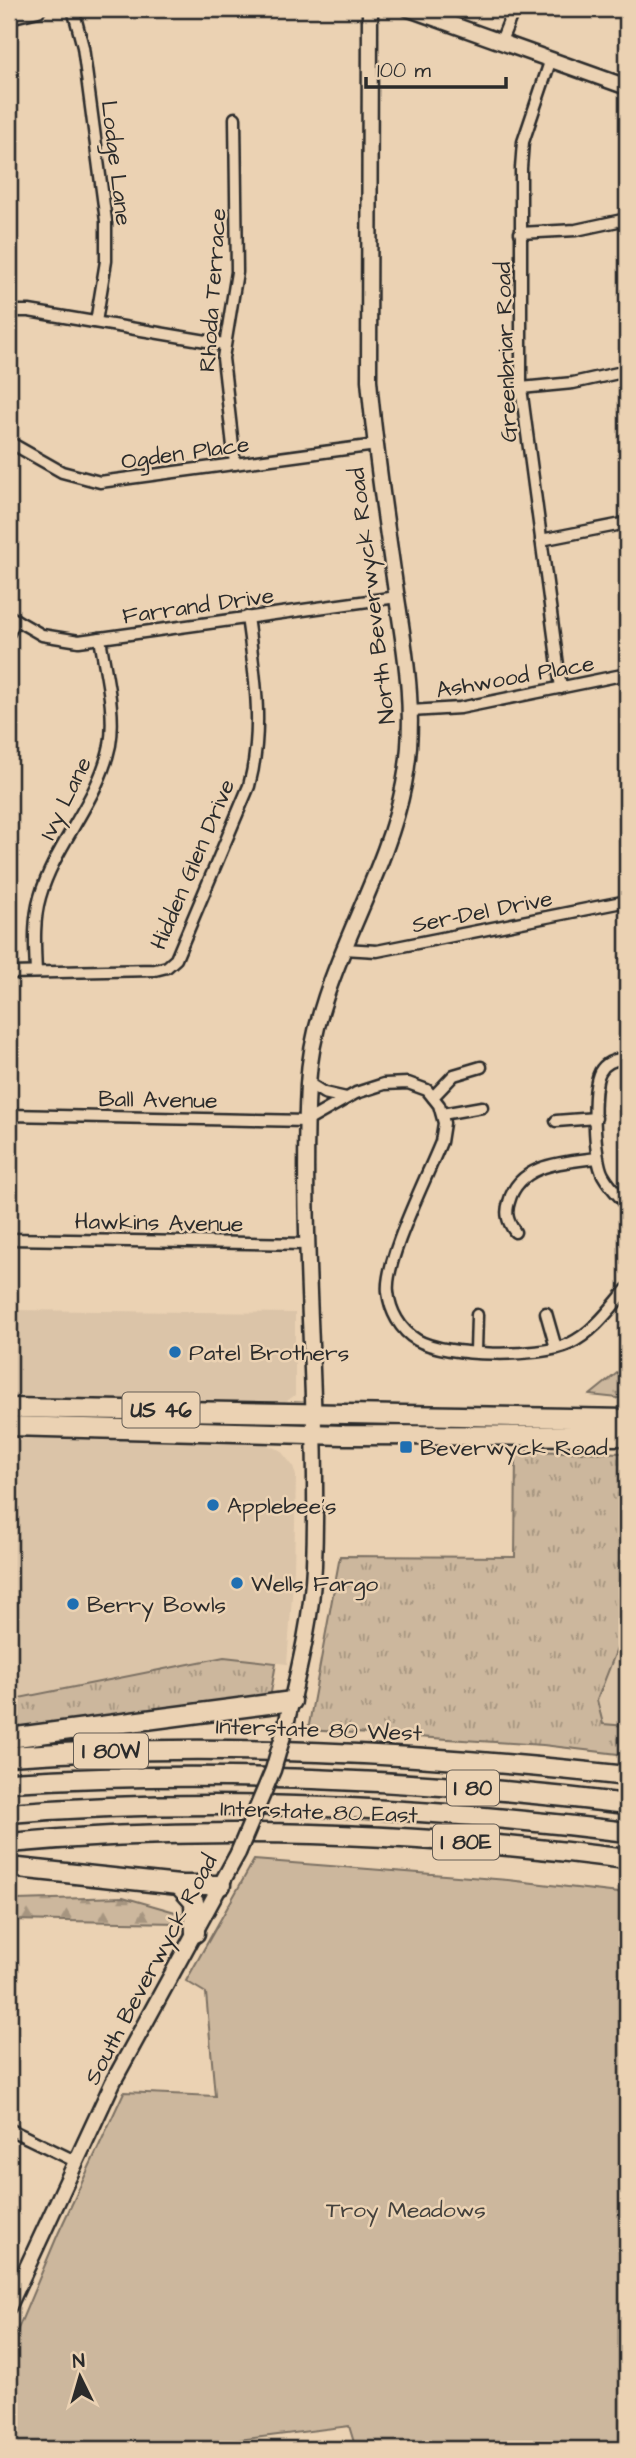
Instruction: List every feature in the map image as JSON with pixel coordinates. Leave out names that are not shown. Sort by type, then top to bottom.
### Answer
[{"type":"highway","name":"US 46","points":[[9,1408],[627,1419]]},
{"type":"highway","name":"US 46","points":[[9,1426],[313,1434],[627,1436]]},
{"type":"highway","points":[[9,1738],[292,1701]]},
{"type":"highway","points":[[9,1763],[213,1750]]},
{"type":"highway","name":"Interstate 80 West","points":[[9,1756],[213,1750],[344,1751],[504,1762],[627,1776]]},
{"type":"highway","name":"I 80","points":[[9,1782],[199,1777],[318,1779],[468,1787],[627,1804]]},
{"type":"highway","name":"I 80","points":[[9,1813],[127,1806],[281,1806],[484,1817],[627,1832]]},
{"type":"highway","name":"Interstate 80 East","points":[[9,1843],[213,1832],[282,1832],[477,1843],[627,1859]]},
{"type":"highway","points":[[9,1867],[178,1885],[221,1885]]},
{"type":"highway","points":[[178,1885],[194,1902],[195,1933]]},
{"type":"street","points":[[9,16],[38,9]]},
{"type":"street","name":"Lodge Lane","points":[[73,9],[83,47],[106,221],[106,261],[96,322]]},
{"type":"street","name":"North Beverwyck Road","points":[[313,1434],[308,1244],[308,1083],[321,1010],[398,813],[409,752],[410,711],[369,380],[370,9]]},
{"type":"street","points":[[409,9],[627,87]]},
{"type":"street","points":[[501,41],[514,9]]},
{"type":"street","name":"Greenbriar Road","points":[[551,59],[523,142],[520,233],[521,388],[561,688]]},
{"type":"street","name":"Rhoda Terrace","points":[[235,118],[237,272],[224,344],[225,386],[236,464]]},
{"type":"street","points":[[520,233],[576,230],[627,219]]},
{"type":"street","points":[[9,311],[29,311],[224,344]]},
{"type":"street","points":[[521,388],[562,385],[627,371]]},
{"type":"street","name":"Ogden Place","points":[[9,442],[62,472],[100,482],[376,445]]},
{"type":"street","points":[[541,540],[627,523]]},
{"type":"street","name":"Farrand Drive","points":[[12,618],[54,639],[100,638],[397,597]]},
{"type":"street","name":"Hidden Glen Drive","points":[[9,973],[155,971],[167,967],[176,959],[244,796],[254,764],[259,723],[247,617]]},
{"type":"street","points":[[9,634],[12,618]]},
{"type":"street","name":"Ivy Lane","points":[[36,972],[40,897],[100,775],[110,744],[111,718],[100,638]]},
{"type":"street","name":"Ashwood Place","points":[[410,711],[460,708],[627,674]]},
{"type":"street","name":"Ser-Del Drive","points":[[344,949],[377,951],[627,901]]},
{"type":"street","points":[[627,1057],[608,1062],[599,1072],[595,1088],[597,1158],[603,1175],[627,1205]]},
{"type":"street","points":[[433,1097],[454,1075],[481,1067]]},
{"type":"street","points":[[307,1121],[346,1098],[372,1087],[397,1082],[421,1087],[433,1097],[442,1114],[441,1142],[390,1264],[387,1289],[400,1325],[418,1340],[446,1349],[476,1351],[556,1348],[581,1337],[596,1325],[627,1289]]},
{"type":"street","points":[[308,1083],[324,1093],[346,1098]]},
{"type":"street","points":[[442,1114],[482,1107]]},
{"type":"street","name":"Ball Avenue","points":[[9,1115],[307,1121]]},
{"type":"street","points":[[556,1121],[596,1118]]},
{"type":"street","points":[[515,1232],[509,1224],[508,1207],[521,1181],[531,1173],[553,1164],[597,1158]]},
{"type":"street","name":"Hawkins Avenue","points":[[9,1239],[308,1244]]},
{"type":"street","points":[[546,1313],[556,1348]]},
{"type":"street","points":[[476,1351],[477,1315]]},
{"type":"street","name":"South Beverwyck Road","points":[[9,2306],[118,2071],[238,1853],[273,1770],[292,1701],[314,1566],[313,1434]]},
{"type":"street","points":[[9,2129],[75,2161]]},
{"type":"shaded area","points":[[9,1310],[295,1313],[295,1395],[283,1404],[9,1400]]},
{"type":"shaded area","points":[[9,1437],[259,1442],[280,1450],[293,1466],[296,1476],[294,1570],[287,1664],[224,1657],[9,1700]]},
{"type":"shaded area","points":[[627,1623],[627,1726],[603,1724],[597,1700]]},
{"type":"green space","points":[[627,1365],[627,1399],[590,1395]]},
{"type":"green space","points":[[516,1451],[627,1453],[627,1623],[597,1700],[603,1724],[627,1726],[627,1755],[543,1745],[308,1730],[340,1556],[515,1557]]},
{"type":"green space","points":[[224,1657],[276,1663],[270,1698],[9,1733],[9,1700]]},
{"type":"green space","name":"Troy Meadows","points":[[254,1860],[508,1880],[627,1894],[627,2449],[356,2449],[349,2426],[167,2449],[9,2449],[9,2350],[58,2234],[124,2092],[215,2096],[206,1993],[186,1981]]},
{"type":"green space","points":[[9,1892],[16,1900],[123,1897],[182,1914],[178,1923],[9,1920]]},
{"type":"place","name":"Patel Brothers","points":[[175,1352]]},
{"type":"place","name":"Beverwyck Road","points":[[406,1447]]},
{"type":"place","name":"Applebee's","points":[[213,1505]]},
{"type":"place","name":"Wells Fargo","points":[[237,1583]]},
{"type":"place","name":"Berry Bowls","points":[[73,1604]]}]
